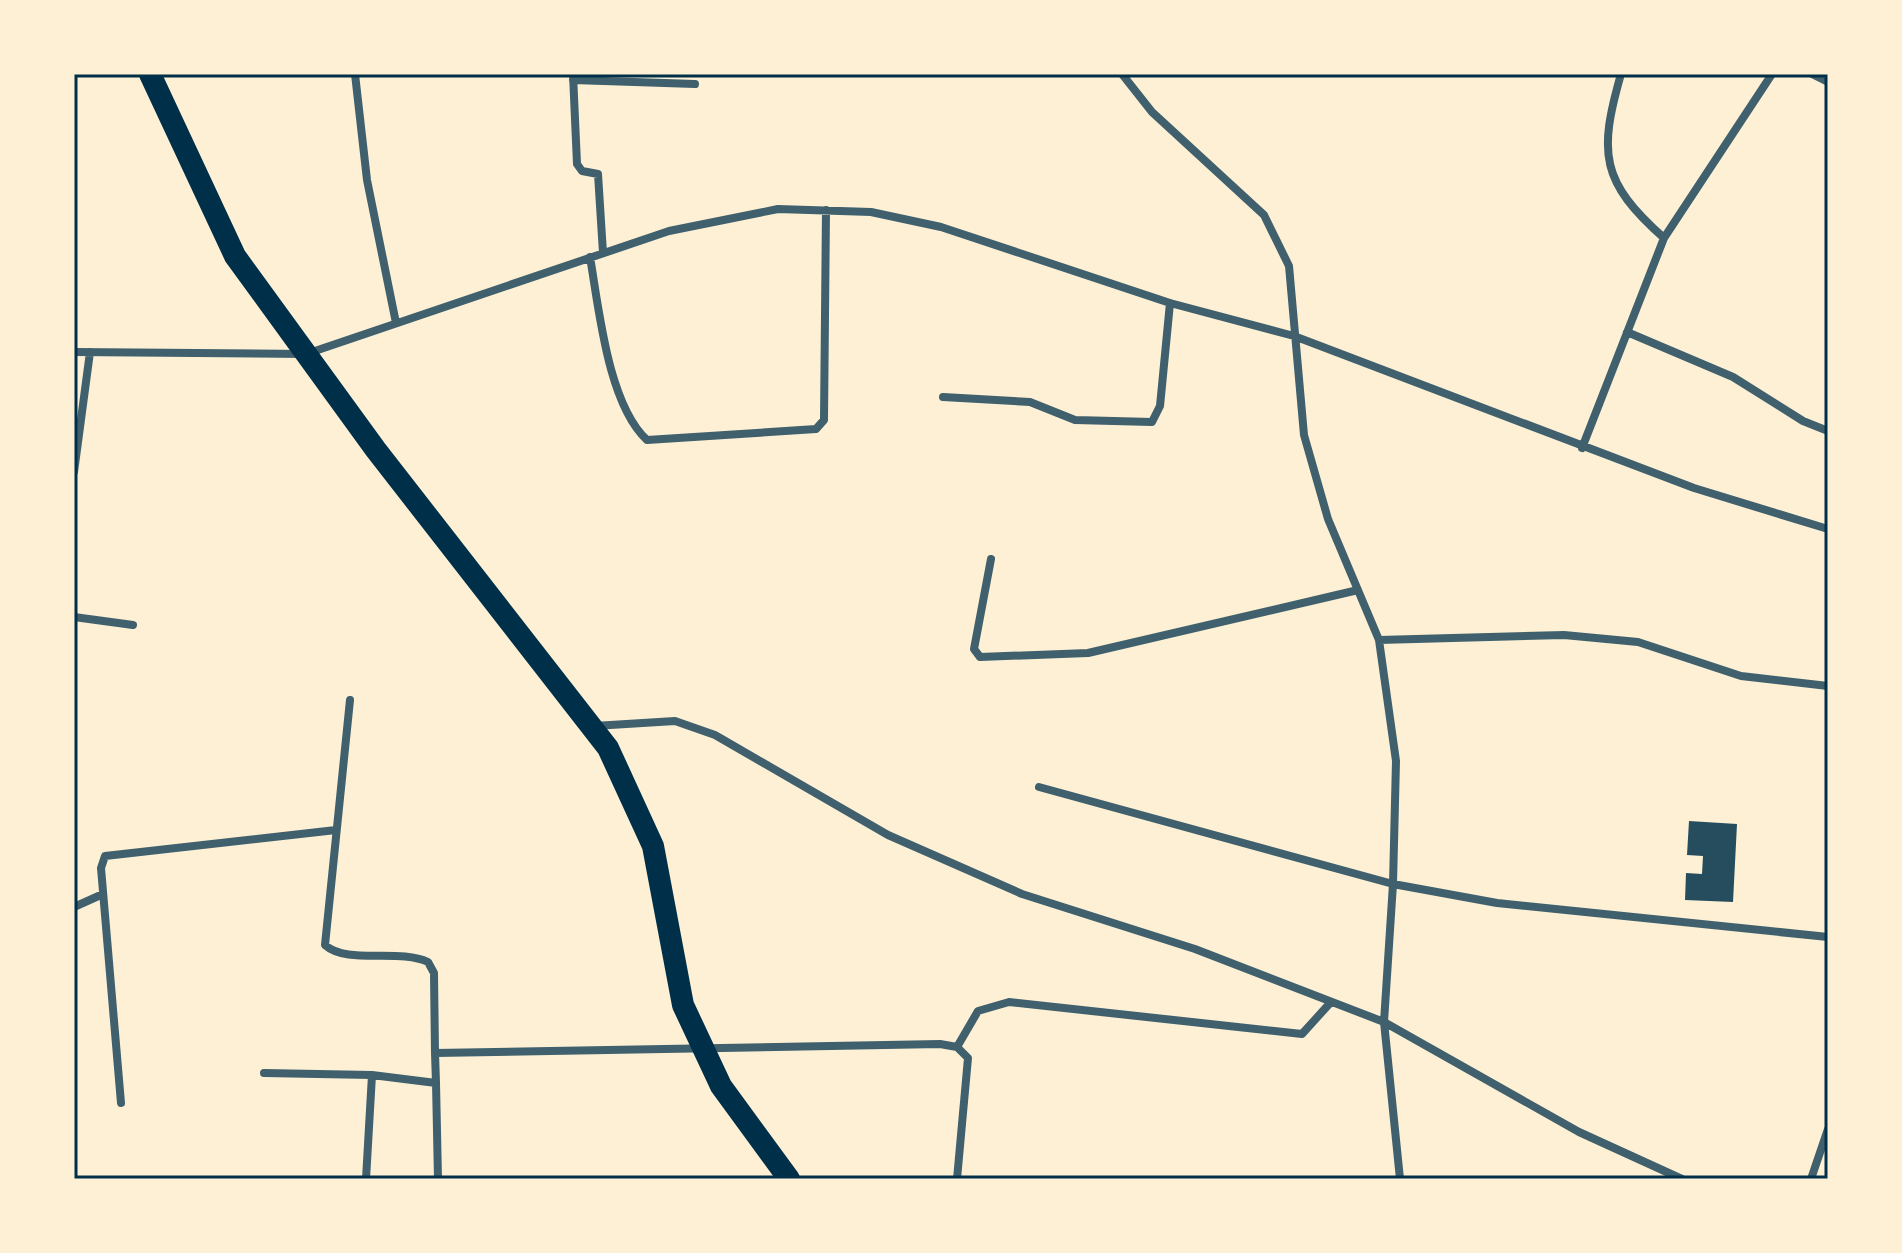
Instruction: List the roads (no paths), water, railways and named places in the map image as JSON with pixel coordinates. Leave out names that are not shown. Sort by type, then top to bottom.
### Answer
[{"type":"highway","points":[[150,74],[235,256],[376,450],[608,748],[653,846],[683,1005],[721,1086],[789,1179]]},
{"type":"street","points":[[355,74],[367,180],[396,323]]},
{"type":"street","points":[[1122,74],[1152,112],[1264,215],[1289,266],[1304,435],[1328,519],[1379,640],[1396,761],[1393,884],[1384,1022],[1400,1179]]},
{"type":"street","points":[[1621,74],[1607,122],[1608,153],[1629,207],[1664,238]]},
{"type":"street","points":[[1582,448],[1664,238],[1772,74]]},
{"type":"street","points":[[1812,74],[1828,82]]},
{"type":"street","points":[[603,253],[598,174],[582,171],[577,164],[573,77],[695,84]]},
{"type":"street","points":[[74,352],[306,354],[669,231],[778,209],[871,212],[941,227],[1170,303],[1294,336],[1582,448],[1694,488],[1828,529]]},
{"type":"street","points":[[590,257],[608,361],[624,401],[647,440],[816,429],[821,428],[824,420],[826,210]]},
{"type":"street","points":[[943,397],[1030,402],[1075,420],[1152,422],[1160,406],[1170,303]]},
{"type":"street","points":[[1627,332],[1733,377],[1803,421],[1828,431]]},
{"type":"street","points":[[74,465],[90,352]]},
{"type":"street","points":[[991,559],[974,649],[980,657],[1088,653],[1358,590]]},
{"type":"street","points":[[74,617],[133,625]]},
{"type":"street","points":[[1379,640],[1564,635],[1638,642],[1741,676],[1828,686]]},
{"type":"street","points":[[350,700],[325,945],[338,953],[409,956],[428,962],[434,973],[438,1179]]},
{"type":"street","points":[[591,727],[675,721],[715,735],[888,835],[1022,894],[1195,949],[1384,1022],[1579,1132],[1682,1179]]},
{"type":"street","points":[[1039,787],[1393,884],[1497,903],[1828,937]]},
{"type":"street","points":[[121,1103],[101,862],[110,853],[336,830]]},
{"type":"street","points":[[74,907],[103,894]]},
{"type":"street","points":[[957,1047],[978,1011],[1009,1002],[1302,1034],[1331,1002]]},
{"type":"street","points":[[435,1053],[940,1044],[957,1047],[968,1058],[969,1074],[957,1179]]},
{"type":"street","points":[[264,1073],[372,1075],[436,1083]]},
{"type":"street","points":[[366,1179],[372,1075]]},
{"type":"street","points":[[1811,1179],[1828,1129]]}]
